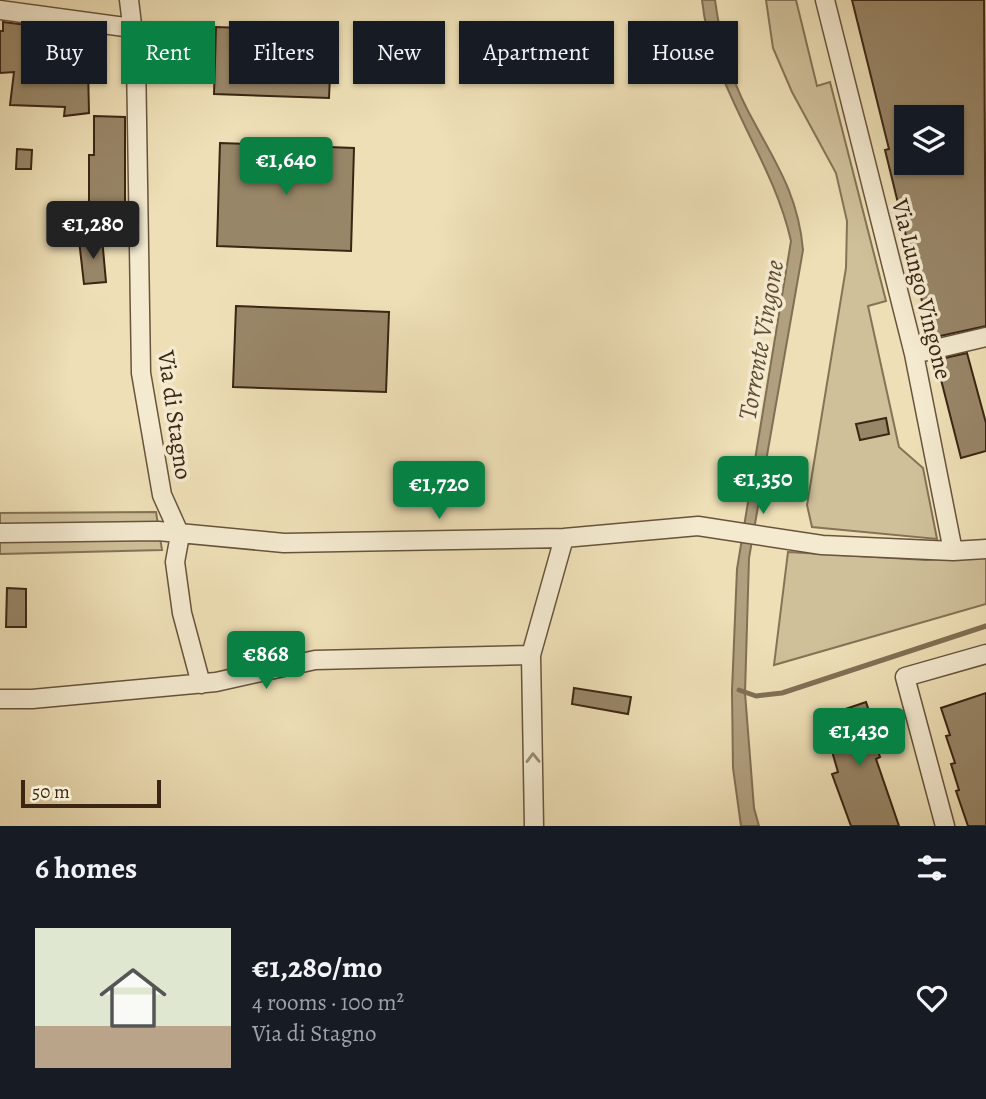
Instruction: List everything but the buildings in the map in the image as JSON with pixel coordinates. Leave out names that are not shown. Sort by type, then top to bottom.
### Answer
[{"type":"street","name":"Via di Stagno","points":[[129,0],[131,21]]},
{"type":"street","name":"Via Lungo Vingone","points":[[825,0],[914,354],[954,551]]},
{"type":"street","points":[[0,10],[121,26]]},
{"type":"street","name":"Via di Stagno","points":[[136,84],[141,373],[162,495],[180,535]]},
{"type":"street","points":[[914,354],[986,337]]},
{"type":"street","points":[[0,533],[158,531],[284,544],[564,538],[698,526],[822,545],[954,551],[986,549]]},
{"type":"street","points":[[180,535],[175,562],[181,612],[201,684]]},
{"type":"street","points":[[534,826],[531,655],[564,538]]},
{"type":"street","points":[[945,826],[905,677],[986,654]]},
{"type":"street","points":[[0,699],[201,684],[315,660],[531,655]]},
{"type":"shaded area","points":[[702,0],[715,0],[719,21],[706,21]]},
{"type":"shaded area","points":[[766,0],[796,0],[817,86],[830,82],[886,301],[868,306],[899,447],[923,468],[937,539],[812,527],[807,505],[846,268],[847,221],[836,173],[792,92],[773,48]]},
{"type":"shaded area","points":[[725,84],[736,84],[783,176],[796,211],[803,250],[749,558],[745,693],[754,808],[759,826],[741,826],[733,768],[732,691],[737,569],[791,241],[770,180]]},
{"type":"shaded area","points":[[156,512],[162,550],[0,554],[0,513]]},
{"type":"shaded area","points":[[788,552],[926,560],[986,557],[986,604],[774,665]]},
{"type":"waterway","points":[[739,690],[756,696],[782,693],[986,626]]},
{"type":"water label","name":"Torrente Vingone","points":[[761,340]]}]
